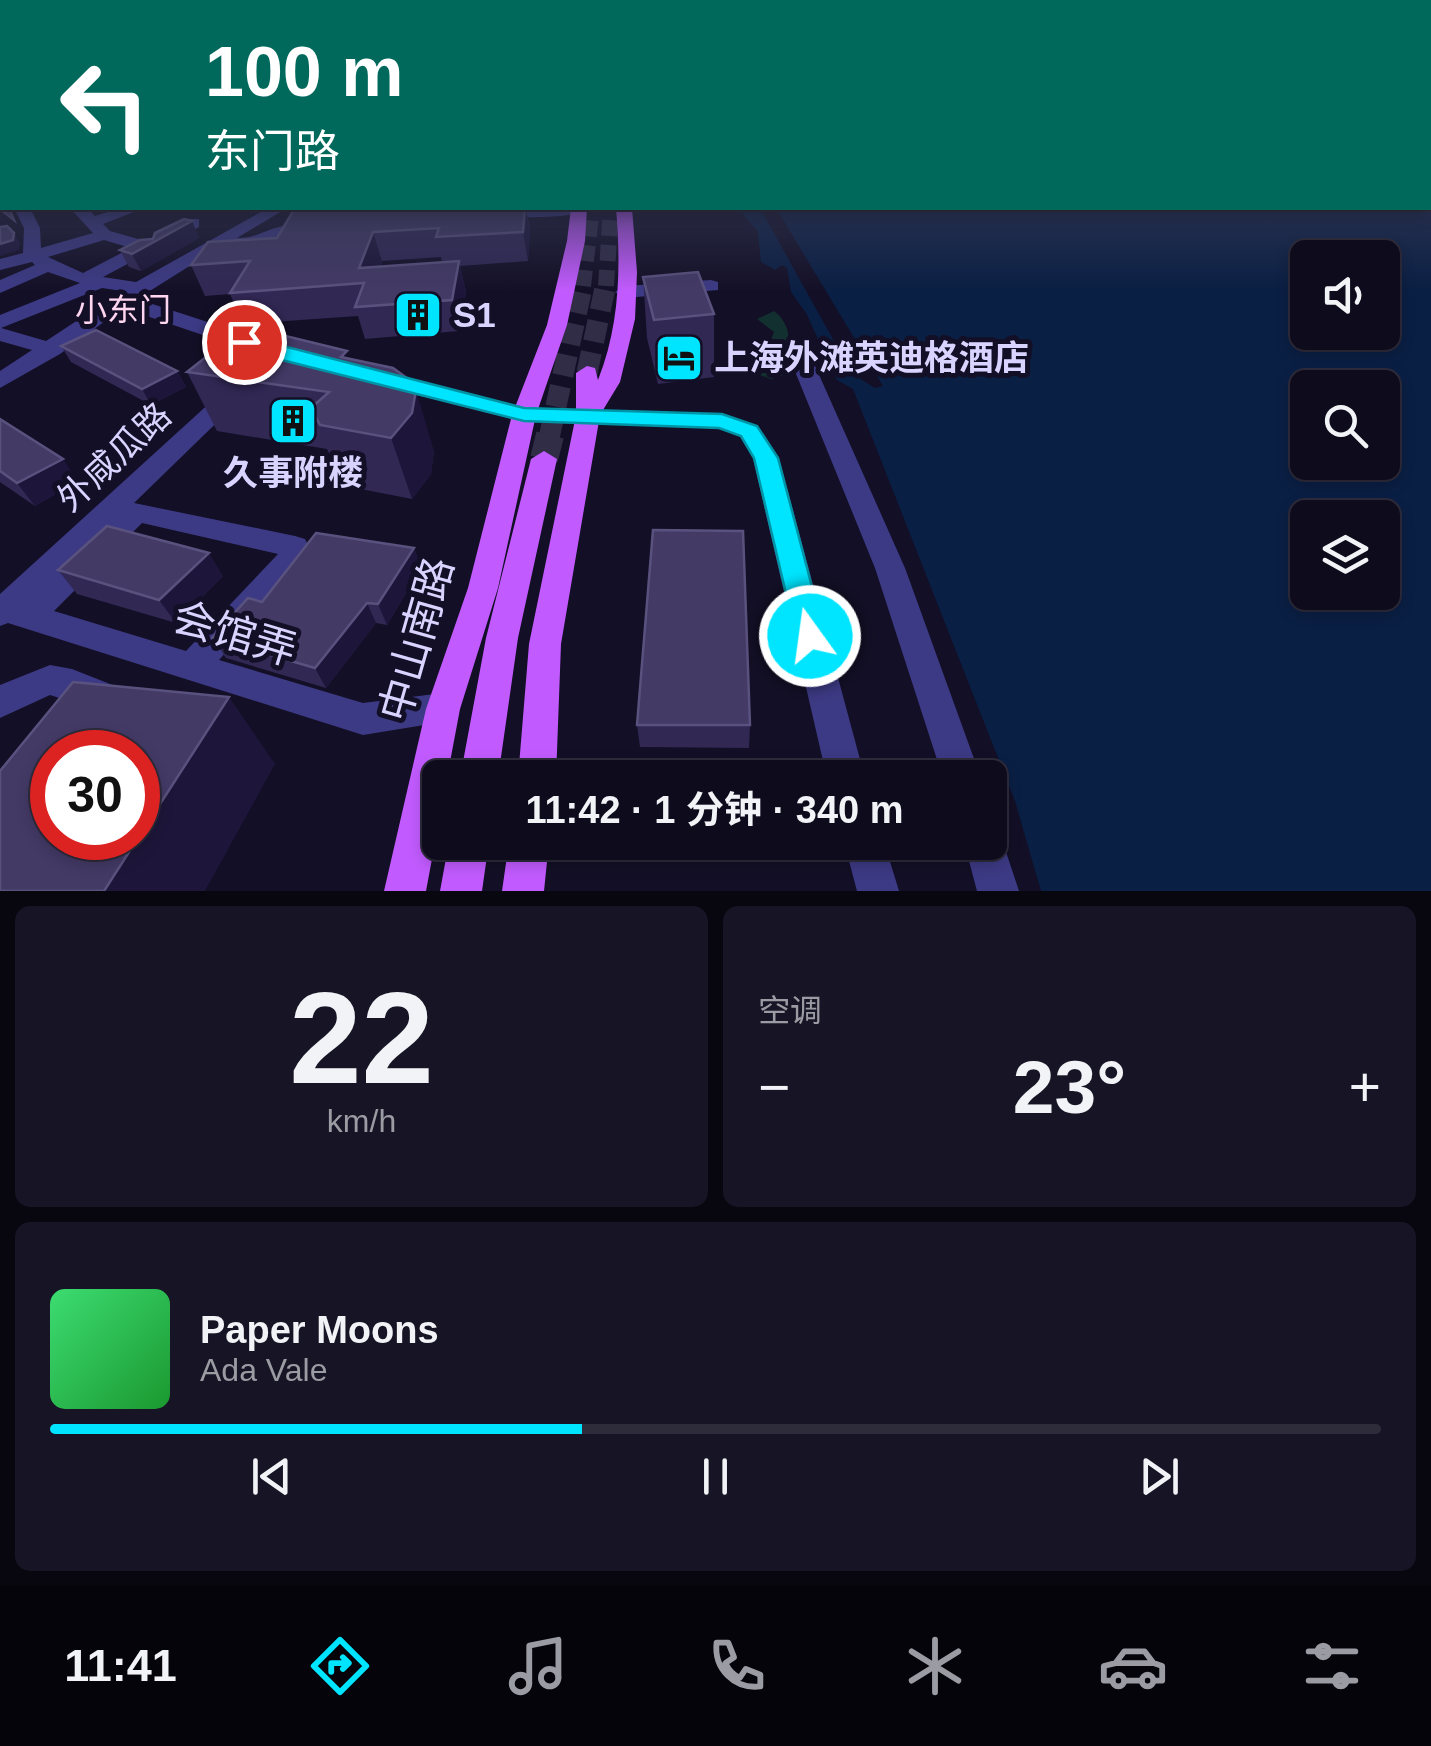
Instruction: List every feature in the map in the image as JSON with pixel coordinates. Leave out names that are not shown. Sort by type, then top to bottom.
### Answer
[{"type":"main road","name":"中山南路","points":[[405,891],[443,710],[483,588],[524,415],[558,325],[579,210]]},
{"type":"main road","points":[[538,760],[545,644],[588,394],[600,365],[619,343],[628,238],[624,210]]},
{"type":"main road","points":[[482,760],[502,638],[544,459]]},
{"type":"main road","points":[[461,891],[466,860]]},
{"type":"main road","points":[[523,891],[527,860]]},
{"type":"street","points":[[9,284],[90,217],[126,210]]},
{"type":"street","points":[[0,381],[189,256],[274,210]]},
{"type":"street","points":[[477,210],[552,210]]},
{"type":"street","points":[[19,214],[40,260]]},
{"type":"street","points":[[90,217],[145,246],[189,256],[225,256],[228,262]]},
{"type":"street","points":[[6,315],[58,299],[145,246],[193,224]]},
{"type":"street","points":[[218,240],[246,244],[276,229],[294,231],[276,259],[267,262]]},
{"type":"street","points":[[0,266],[40,260],[93,280],[141,288]]},
{"type":"street","points":[[9,284],[58,299]]},
{"type":"street","points":[[625,292],[711,286]]},
{"type":"street","name":"外咸瓜路","points":[[11,613],[262,367],[148,307],[122,302]]},
{"type":"street","points":[[7,341],[52,349]]},
{"type":"street","points":[[801,359],[890,568],[956,760]]},
{"type":"street","points":[[368,376],[524,415],[588,394],[722,421],[749,431],[766,458],[842,760]]},
{"type":"street","points":[[11,613],[136,512],[296,547],[296,553],[192,667]]},
{"type":"street","name":"会馆弄","points":[[11,613],[364,719],[443,710]]},
{"type":"street","points":[[0,702],[32,682],[60,678],[112,701],[89,726]]},
{"type":"street","points":[[869,860],[878,891]]},
{"type":"street","points":[[989,860],[998,891]]},
{"type":"green space","points":[[774,311],[786,325],[789,341],[782,376],[771,379],[760,375],[778,361],[770,342],[774,332],[757,319]]},
{"type":"water","points":[[740,210],[1431,210],[1431,891],[1041,891],[1007,781],[1007,760],[999,760],[853,389],[837,380],[806,313],[791,292],[787,268],[782,265],[775,270],[761,262],[758,232]]},
{"type":"pier","points":[[761,210],[777,210],[883,386],[875,388],[859,378],[844,359]]},
{"type":"building","points":[[294,210],[525,210],[523,232],[436,237],[439,228],[373,232],[359,268],[459,261],[452,300],[355,307],[364,283],[230,293],[250,261],[191,265],[208,242],[277,238]]},
{"type":"building","points":[[184,219],[192,221],[132,254],[120,250],[140,240],[153,239],[155,233]]},
{"type":"building","points":[[7,226],[14,233],[13,240],[0,244],[0,227]]},
{"type":"building","points":[[698,272],[714,314],[654,320],[643,277]]},
{"type":"building","points":[[245,326],[347,351],[341,357],[393,368],[411,381],[416,390],[412,413],[391,438],[320,425],[311,408],[329,392],[187,372]]},
{"type":"building","points":[[96,330],[177,371],[142,389],[61,346]]},
{"type":"building","points":[[0,419],[63,459],[17,483],[0,471]]},
{"type":"building","points":[[107,526],[209,553],[159,600],[58,570]]},
{"type":"building","points":[[653,530],[743,531],[750,725],[637,725]]},
{"type":"building","points":[[316,533],[414,548],[378,604],[367,603],[315,668],[212,638],[248,598],[262,602]]},
{"type":"building","points":[[73,682],[229,697],[160,804],[160,730],[34,730]]},
{"type":"building","points":[[30,734],[30,860],[124,860],[104,891],[0,891],[0,771]]},
{"type":"tunnel","points":[[583,286],[592,210]]},
{"type":"tunnel","points":[[606,286],[611,210]]},
{"type":"tunnel","points":[[549,438],[583,283]]},
{"type":"tunnel","points":[[587,373],[606,283]]},
{"type":"tunnel","points":[[544,459],[550,435]]},
{"type":"place","name":"S1","points":[[418,315]]},
{"type":"place","name":"上海外滩英迪格酒店","points":[[679,358]]},
{"type":"place","name":"久事附楼","points":[[293,421]]},
{"type":"district","name":"小东门","points":[[123,310]]},
{"type":"route","points":[[244,342],[524,415],[722,421],[749,431],[766,458],[810,636]]}]
